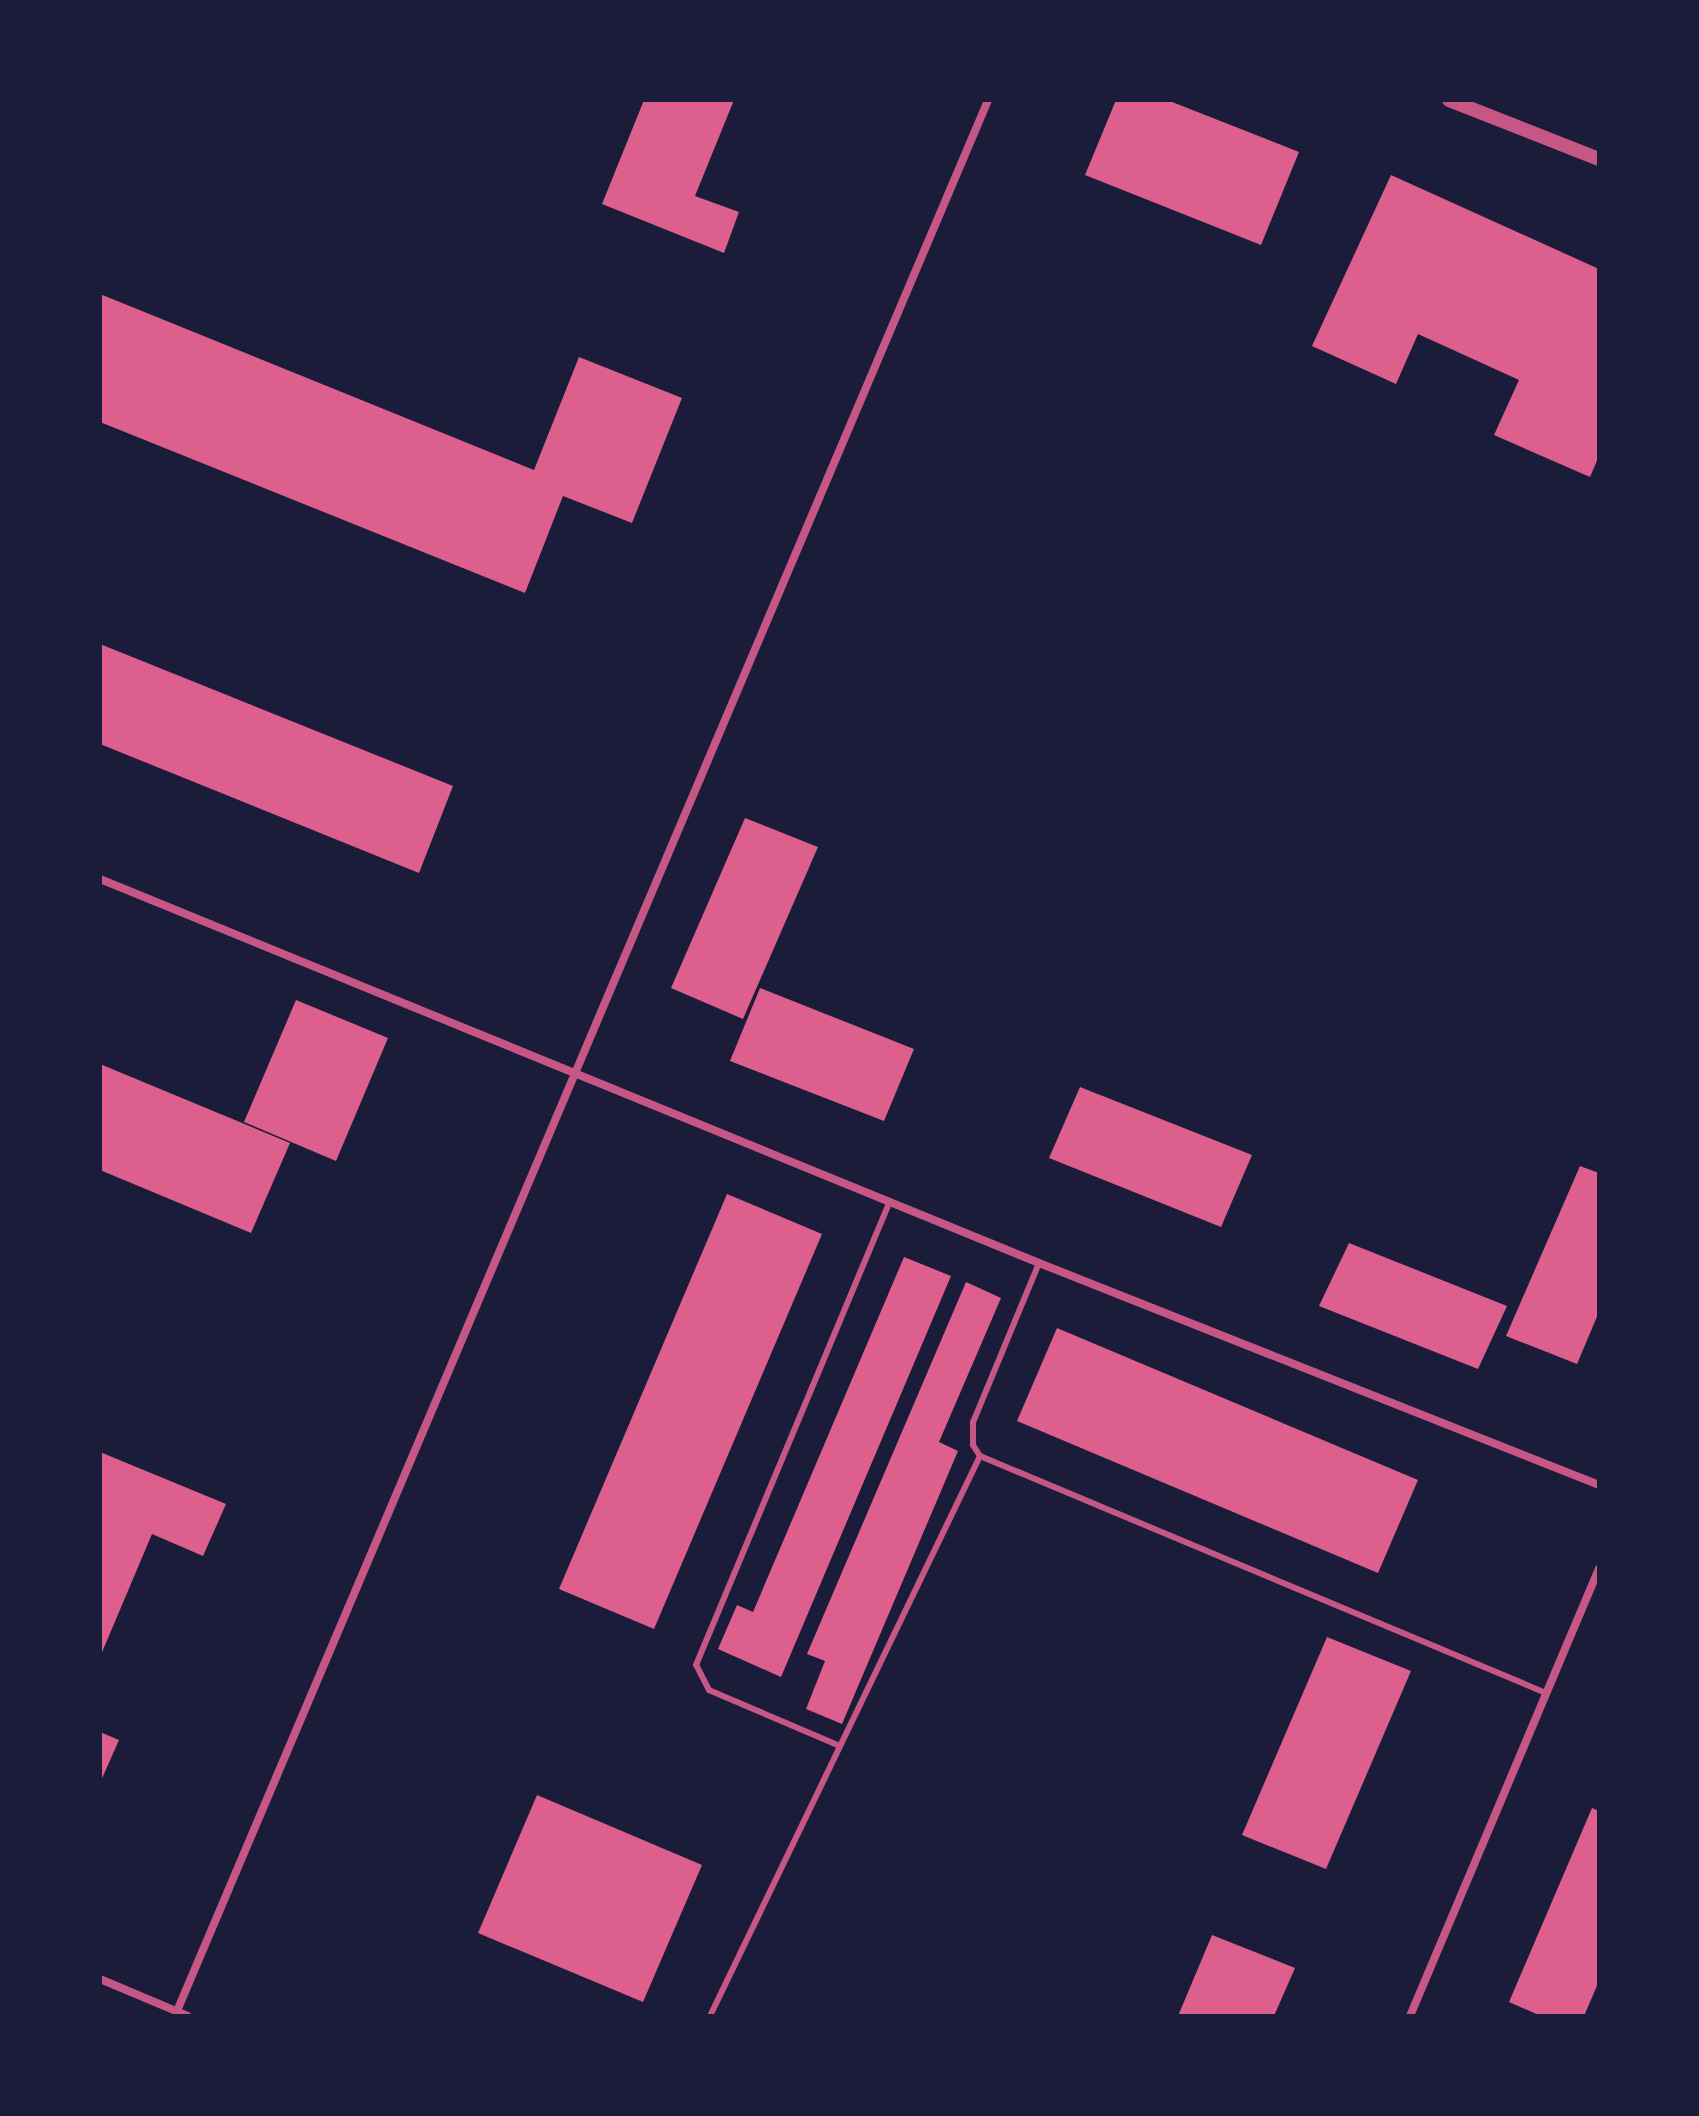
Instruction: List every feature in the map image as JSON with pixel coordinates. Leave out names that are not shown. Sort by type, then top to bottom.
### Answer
[{"type":"street","points":[[177,2011],[579,1072],[988,100]]},
{"type":"street","points":[[1449,100],[1599,159]]},
{"type":"street","points":[[100,879],[579,1072],[1039,1263],[1599,1485]]},
{"type":"street","points":[[1410,2016],[1599,1568]]},
{"type":"street","points":[[100,1979],[188,2016]]},
{"type":"lane","points":[[840,1746],[709,1690],[696,1665],[890,1201]]},
{"type":"lane","points":[[1039,1263],[973,1422],[973,1445],[980,1456],[1546,1693]]},
{"type":"lane","points":[[710,2016],[980,1456]]},
{"type":"building","points":[[644,100],[734,100],[695,196],[739,212],[724,253],[602,204]]},
{"type":"building","points":[[1116,100],[1167,100],[1299,152],[1261,245],[1085,175]]},
{"type":"building","points":[[1391,175],[1599,269],[1599,456],[1590,477],[1494,435],[1519,380],[1418,334],[1396,384],[1312,346]]},
{"type":"building","points":[[100,294],[534,470],[579,357],[682,398],[632,523],[563,496],[525,593],[100,422]]},
{"type":"building","points":[[100,644],[453,786],[419,873],[100,744]]},
{"type":"building","points":[[745,818],[818,847],[743,1019],[671,988]]},
{"type":"building","points":[[760,988],[914,1049],[884,1121],[730,1061]]},
{"type":"building","points":[[296,1000],[388,1038],[336,1161],[244,1122]]},
{"type":"building","points":[[100,1064],[290,1143],[251,1233],[100,1170]]},
{"type":"building","points":[[1080,1087],[1252,1155],[1221,1227],[1049,1158]]},
{"type":"building","points":[[1580,1166],[1599,1173],[1599,1312],[1577,1364],[1506,1336]]},
{"type":"building","points":[[727,1194],[822,1234],[654,1629],[559,1589]]},
{"type":"building","points":[[1349,1243],[1507,1306],[1478,1369],[1319,1306]]},
{"type":"building","points":[[904,1257],[951,1276],[781,1677],[718,1649],[737,1605],[753,1612]]},
{"type":"building","points":[[966,1282],[1001,1298],[939,1442],[958,1451],[842,1724],[806,1709],[825,1661],[807,1654]]},
{"type":"building","points":[[1057,1328],[1418,1480],[1378,1573],[1017,1421]]},
{"type":"building","points":[[100,1452],[226,1504],[203,1556],[152,1534],[100,1657]]},
{"type":"building","points":[[1327,1637],[1411,1671],[1326,1869],[1242,1835]]},
{"type":"building","points":[[100,1732],[119,1740],[100,1783]]},
{"type":"building","points":[[537,1795],[702,1865],[643,2002],[478,1933]]},
{"type":"building","points":[[1592,1808],[1599,1811],[1599,1981],[1584,2016],[1541,2016],[1509,2002]]},
{"type":"building","points":[[1212,1935],[1295,1968],[1274,2016],[1178,2016]]}]
